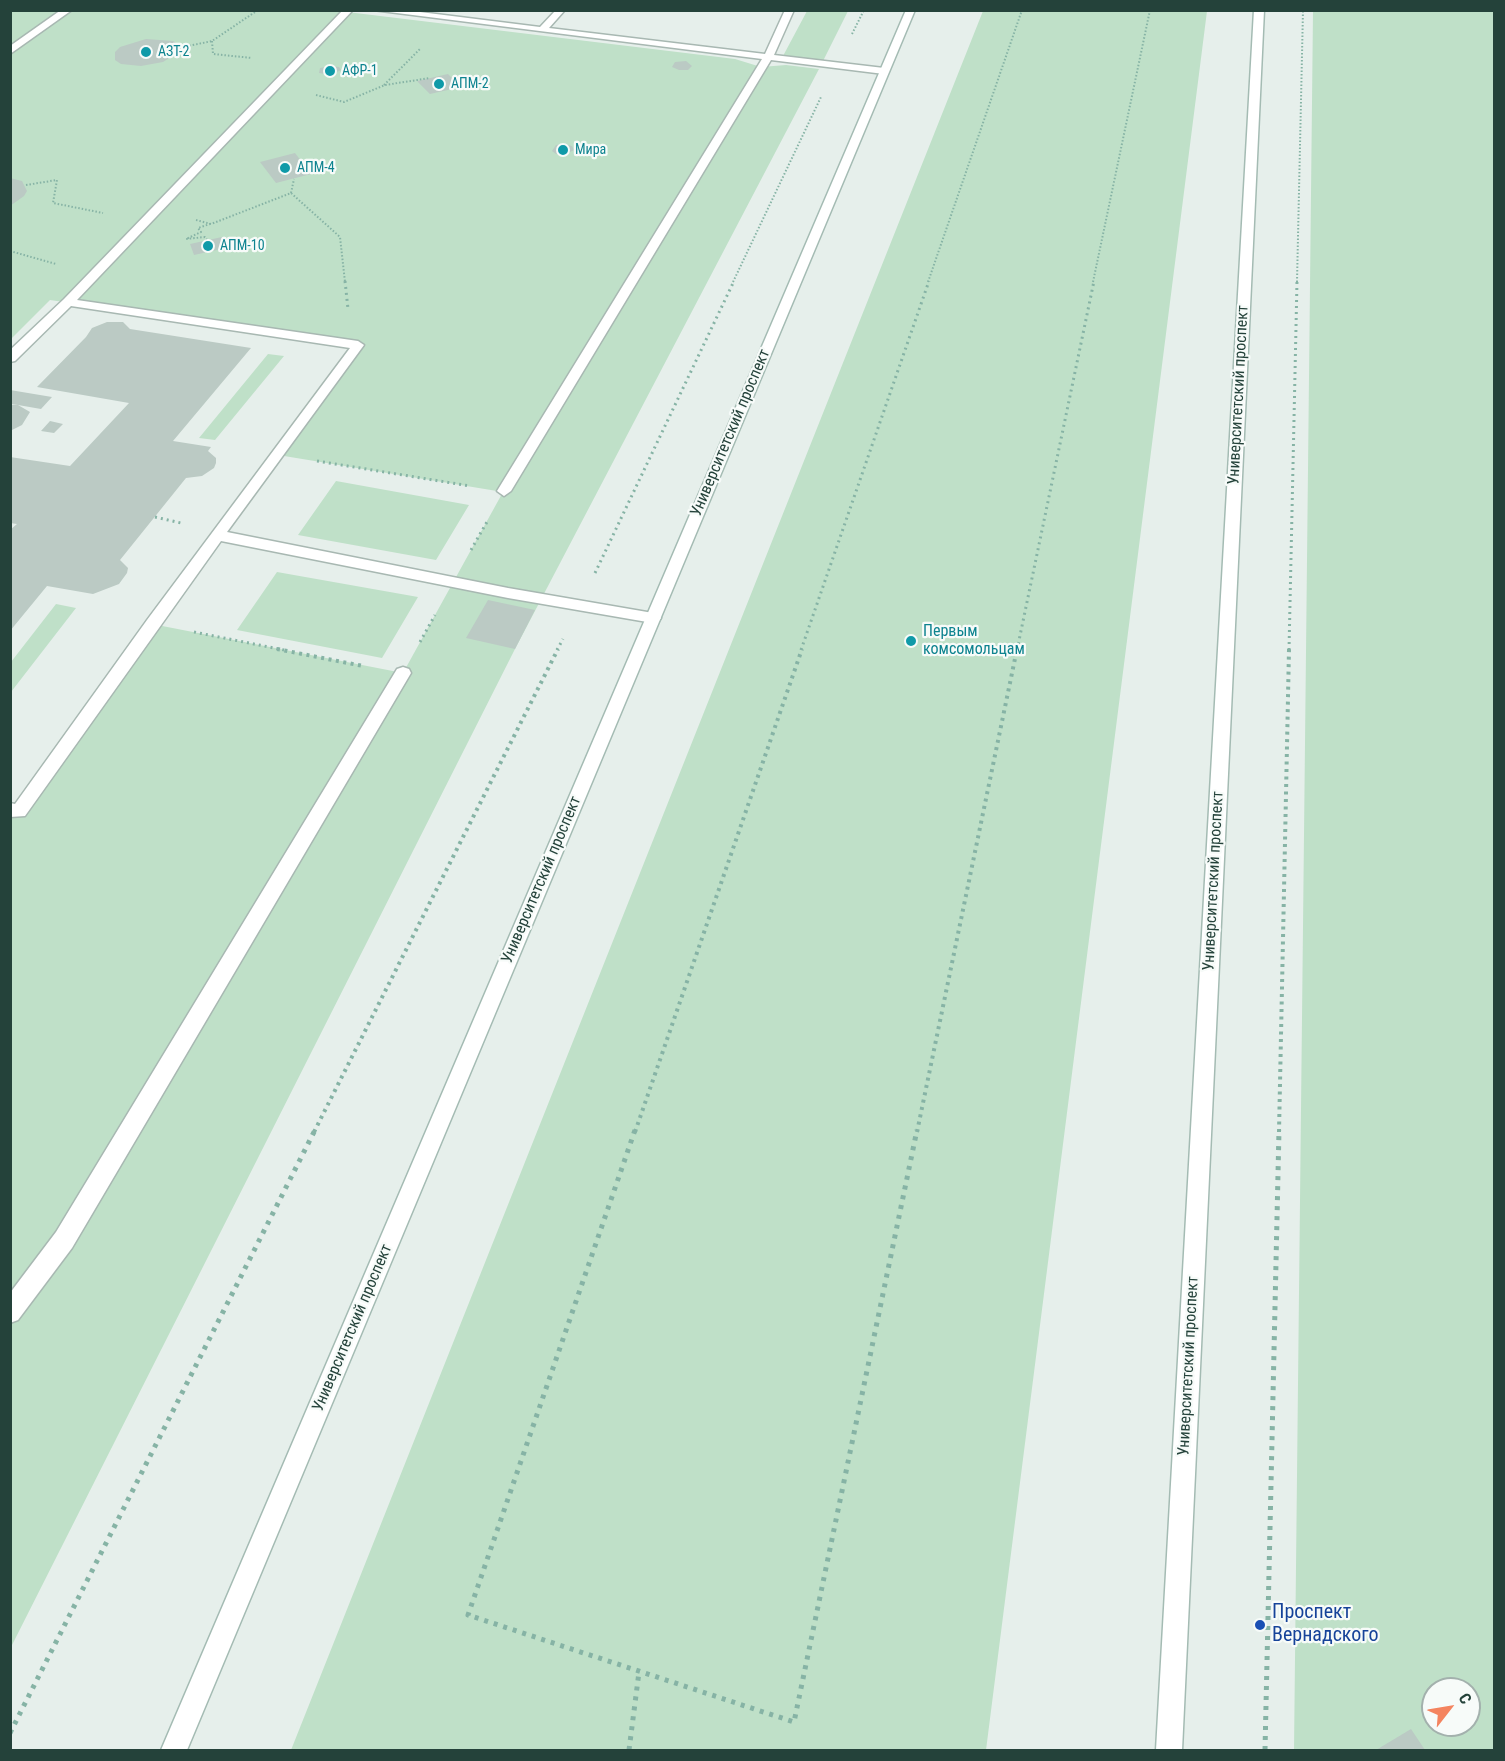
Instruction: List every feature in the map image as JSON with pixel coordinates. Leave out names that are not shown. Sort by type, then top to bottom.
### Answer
[{"type":"main road","points":[[10,51],[68,10]]},
{"type":"main road","points":[[10,358],[68,302],[349,10]]},
{"type":"main road","points":[[377,10],[424,13],[451,20],[884,71]]},
{"type":"main road","points":[[504,491],[768,57],[790,10]]},
{"type":"main road","name":"Университетский проспект","points":[[174,1750],[911,10]]},
{"type":"main road","name":"Университетский проспект","points":[[1169,1750],[1259,10]]},
{"type":"main road","points":[[542,30],[561,11]]},
{"type":"main road","points":[[10,810],[19,812],[217,535],[358,345],[68,302]]},
{"type":"main road","points":[[217,535],[579,606],[653,618]]},
{"type":"main road","points":[[10,1312],[64,1240],[403,674]]},
{"type":"path","points":[[179,48],[212,42],[258,10]]},
{"type":"path","points":[[10,1733],[579,606],[864,10]]},
{"type":"path","points":[[1022,10],[468,1615],[794,1722],[1150,10]]},
{"type":"path","points":[[1265,1750],[1303,10]]},
{"type":"path","points":[[384,86],[451,20]]},
{"type":"path","points":[[212,42],[213,54],[298,63]]},
{"type":"path","points":[[274,88],[344,102],[384,86],[430,78]]},
{"type":"path","points":[[291,193],[294,179]]},
{"type":"path","points":[[26,185],[57,180],[53,203],[145,222]]},
{"type":"path","points":[[207,240],[205,237],[186,239],[201,232],[198,228],[291,193]]},
{"type":"path","points":[[291,193],[340,237],[350,318]]},
{"type":"path","points":[[193,219],[211,224]]},
{"type":"path","points":[[155,517],[184,524]]},
{"type":"path","points":[[629,1750],[639,1671]]},
{"type":"green space","points":[[11,11],[339,11],[735,59],[761,67],[786,65],[819,69],[515,649],[11,1647],[11,810],[19,811],[152,624],[403,673],[503,492],[278,455],[357,345],[50,300],[11,339]]},
{"type":"green space","points":[[807,11],[848,11],[823,61],[783,56]]},
{"type":"green space","points":[[983,11],[1207,11],[986,1750],[291,1750]]},
{"type":"green space","points":[[1313,11],[1494,11],[1494,1750],[1294,1750]]},
{"type":"green space","points":[[268,354],[284,356],[215,440],[199,438]]},
{"type":"green space","points":[[336,481],[469,505],[436,560],[298,535]]},
{"type":"green space","points":[[277,572],[418,597],[382,658],[237,630]]},
{"type":"green space","points":[[56,604],[76,608],[11,692],[11,662]]},
{"type":"building","name":"АЗТ-2","points":[[146,39],[173,41],[178,44],[177,53],[163,62],[141,66],[121,64],[115,60],[115,52],[120,47]]},
{"type":"building","points":[[686,61],[692,66],[688,70],[672,67],[675,62]]},
{"type":"building","name":"АФР-1","points":[[339,67],[341,70],[331,75],[319,73],[320,68]]},
{"type":"building","name":"АПМ-2","points":[[448,74],[461,87],[430,94],[417,81]]},
{"type":"building","name":"Мира","points":[[556,145],[572,146],[574,150],[564,155],[552,151]]},
{"type":"building","name":"АПМ-4","points":[[295,153],[311,174],[276,183],[260,162]]},
{"type":"building","points":[[10,178],[22,181],[27,191],[10,206]]},
{"type":"building","name":"АПМ-10","points":[[222,237],[226,248],[194,255],[190,244]]},
{"type":"building","points":[[107,322],[123,322],[130,329],[251,348],[173,441],[211,447],[208,451],[216,458],[214,468],[202,476],[186,478],[120,560],[128,568],[119,584],[93,594],[47,586],[10,631],[10,530],[17,524],[10,523],[10,457],[70,466],[129,403],[37,387],[92,328]]},
{"type":"building","points":[[10,390],[52,397],[41,409],[10,404]]},
{"type":"building","points":[[10,405],[18,405],[30,412],[22,425],[10,431]]},
{"type":"building","points":[[50,421],[63,424],[54,433],[41,431]]},
{"type":"building","points":[[488,600],[535,610],[515,649],[466,638]]},
{"type":"building","points":[[1411,1729],[1425,1750],[1376,1750]]},
{"type":"place","name":"АЗТ-2","points":[[146,52]]},
{"type":"place","name":"АФР-1","points":[[330,71]]},
{"type":"place","name":"АПМ-2","points":[[439,84]]},
{"type":"place","name":"Мира","points":[[563,150]]},
{"type":"place","name":"АПМ-4","points":[[285,168]]},
{"type":"place","name":"АПМ-10","points":[[208,246]]},
{"type":"place","name":"Первым комсомольцам","points":[[911,641]]},
{"type":"place","name":"Проспект Вернадского","points":[[1260,1625]]}]
